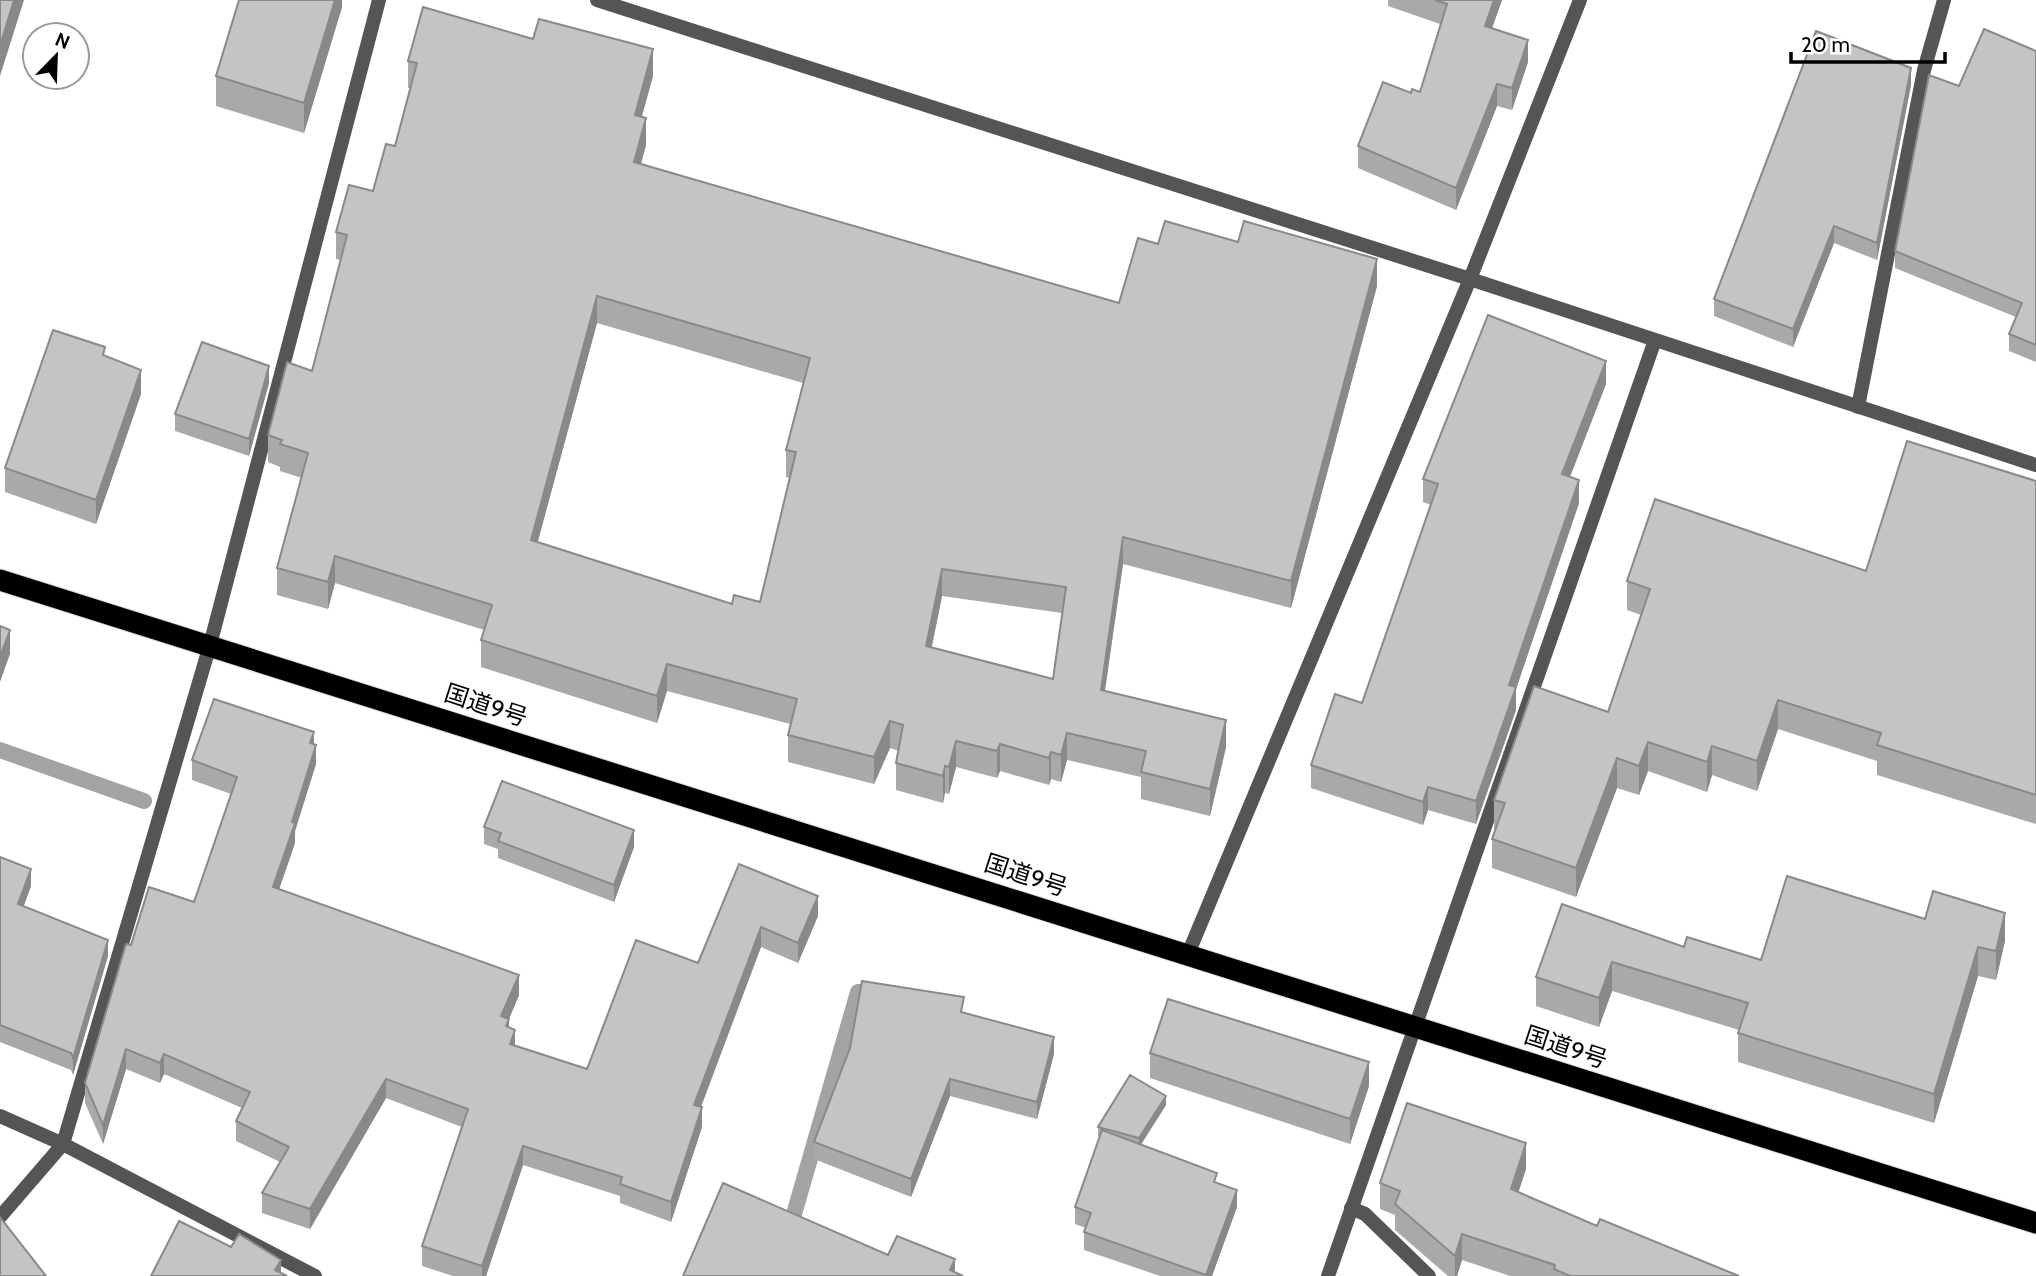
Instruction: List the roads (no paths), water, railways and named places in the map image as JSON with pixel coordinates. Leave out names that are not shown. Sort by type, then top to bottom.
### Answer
[{"type":"highway","name":"国道9号","points":[[0,580],[2036,1223]]},
{"type":"street","points":[[0,1217],[63,1144],[210,645],[379,0]]},
{"type":"street","points":[[597,0],[1470,279],[2036,465]]},
{"type":"street","points":[[1188,954],[1470,279],[1580,0]]},
{"type":"street","points":[[1858,407],[1924,70],[1944,0]]},
{"type":"street","points":[[1328,1276],[1655,340]]},
{"type":"street","points":[[0,1116],[63,1144],[315,1276]]},
{"type":"street","points":[[1351,1208],[1365,1214],[1429,1276]]},
{"type":"waterway","points":[[0,750],[144,801]]},
{"type":"waterway","points":[[788,1235],[858,992],[879,995]]}]
